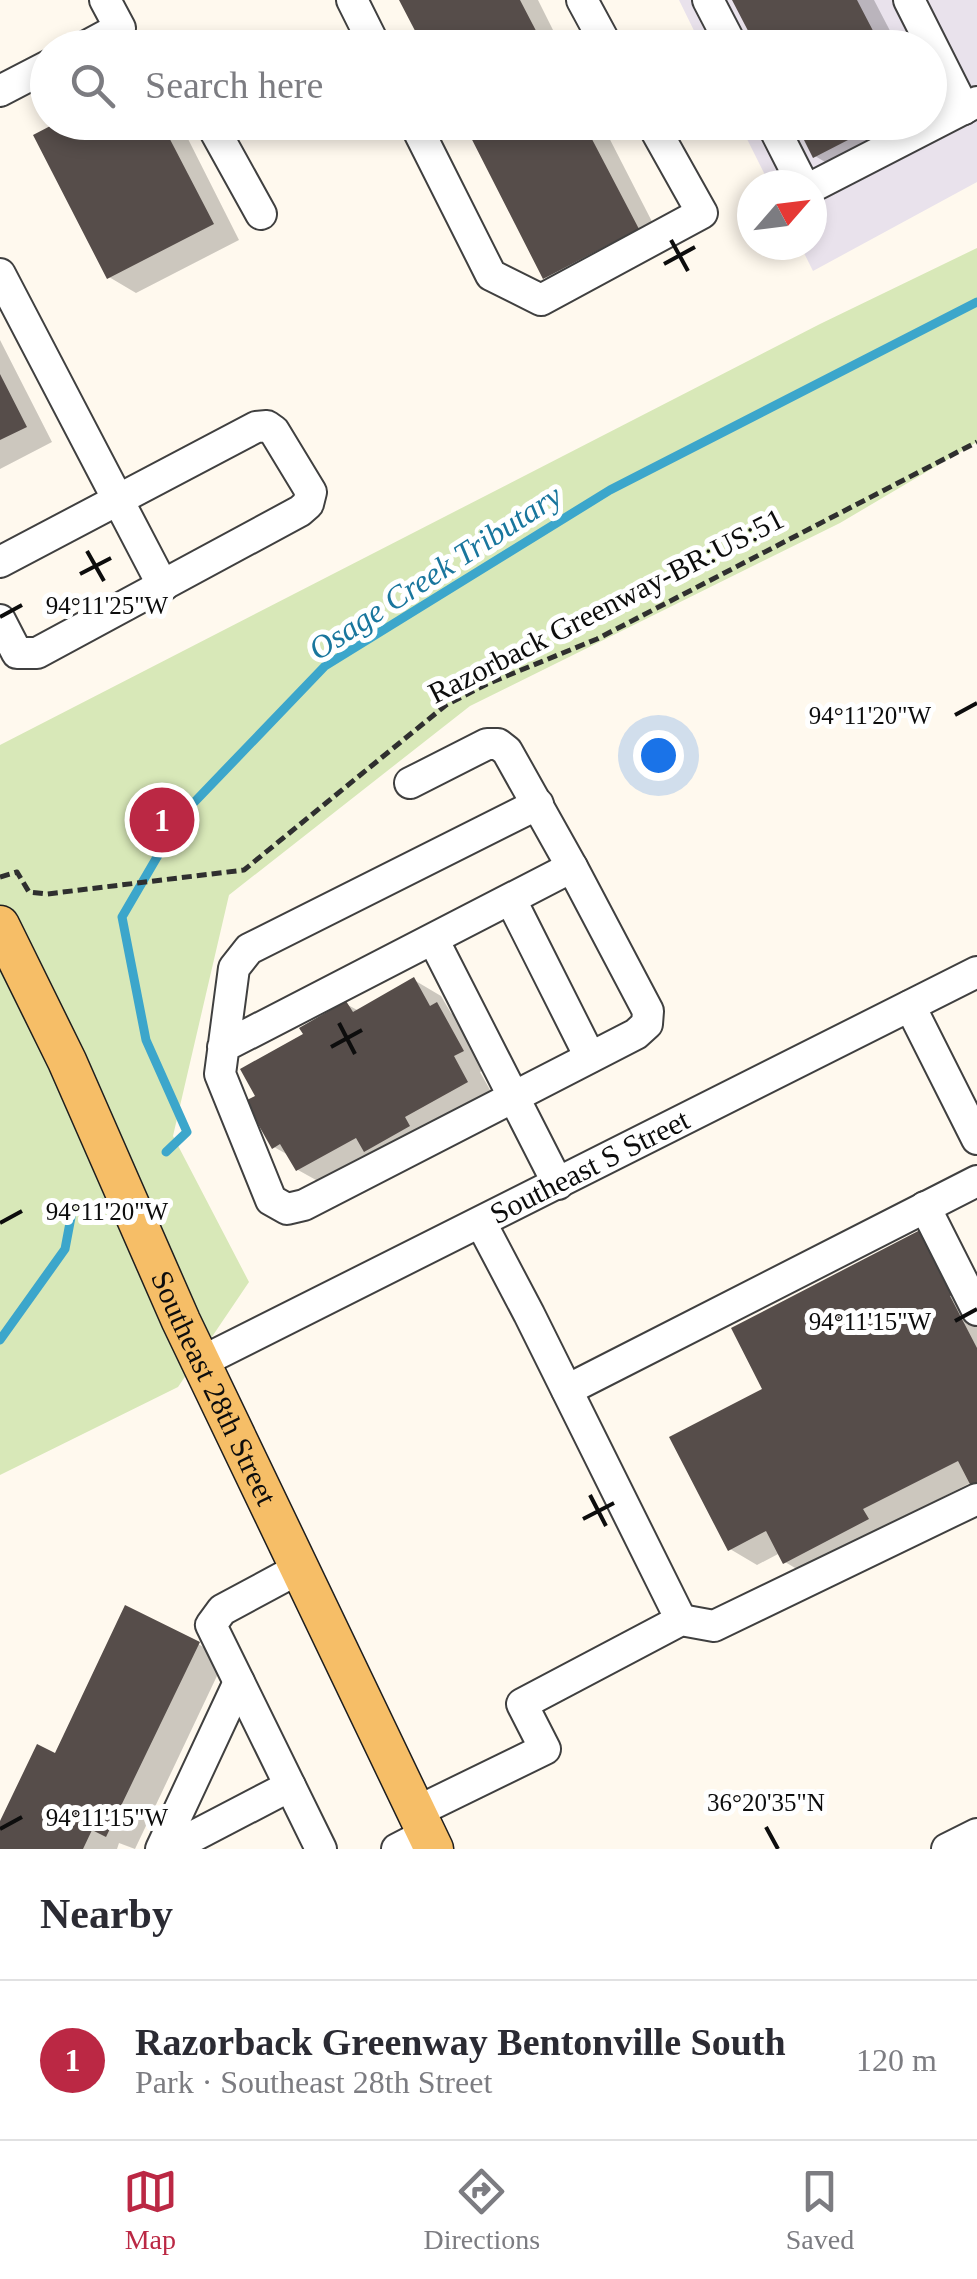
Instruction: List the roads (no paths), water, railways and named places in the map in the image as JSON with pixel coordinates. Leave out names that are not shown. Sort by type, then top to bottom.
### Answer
[{"type":"main road","name":"Southeast 28th Street","points":[[0,925],[67,1061],[201,1362],[300,1568],[418,1836]]},
{"type":"street","points":[[105,0],[126,30]]},
{"type":"street","points":[[352,0],[367,30]]},
{"type":"street","points":[[582,0],[598,30]]},
{"type":"street","points":[[708,0],[724,30]]},
{"type":"street","points":[[909,0],[926,30]]},
{"type":"street","points":[[947,65],[970,105],[947,117]]},
{"type":"street","points":[[0,91],[30,75]]},
{"type":"street","points":[[220,140],[262,214]]},
{"type":"street","points":[[423,140],[491,276],[540,300],[702,213],[660,140]]},
{"type":"street","points":[[780,140],[795,170]]},
{"type":"street","points":[[827,179],[903,140]]},
{"type":"street","points":[[0,274],[163,586]]},
{"type":"street","points":[[0,562],[256,427],[267,426],[274,431],[311,492],[308,504],[300,510],[37,653],[17,652],[0,620]]},
{"type":"street","points":[[410,783],[487,744],[498,744],[506,751],[538,804],[648,1011],[647,1024],[636,1034],[304,1204],[287,1209],[270,1200],[220,1074],[234,968],[249,950],[538,804]]},
{"type":"street","points":[[224,1047],[572,867]]},
{"type":"street","points":[[511,900],[590,1057]]},
{"type":"street","points":[[434,941],[558,1184]]},
{"type":"street","name":"Southeast S Street","points":[[201,1362],[977,972]]},
{"type":"street","points":[[910,1006],[977,1139]]},
{"type":"street","points":[[567,1390],[977,1181]]},
{"type":"street","points":[[925,1208],[977,1310]]},
{"type":"street","points":[[480,1224],[681,1620]]},
{"type":"street","points":[[418,1836],[546,1749],[522,1704],[681,1620],[714,1626],[977,1500]]},
{"type":"street","points":[[300,1568],[222,1610],[212,1625],[322,1849]]},
{"type":"street","points":[[161,1849],[240,1682]]},
{"type":"street","points":[[169,1849],[290,1786]]},
{"type":"street","points":[[947,1849],[977,1834]]},
{"type":"waterway","name":"Osage Creek Tributary","points":[[166,1152],[187,1132],[146,1040],[122,917],[181,816],[325,666],[610,490],[977,302]]},
{"type":"waterway","name":"Osage Creek Tributary","points":[[0,1340],[65,1249],[72,1212]]},
{"type":"place","name":"Razorback Greenway Bentonville South","points":[[162,820]]}]
